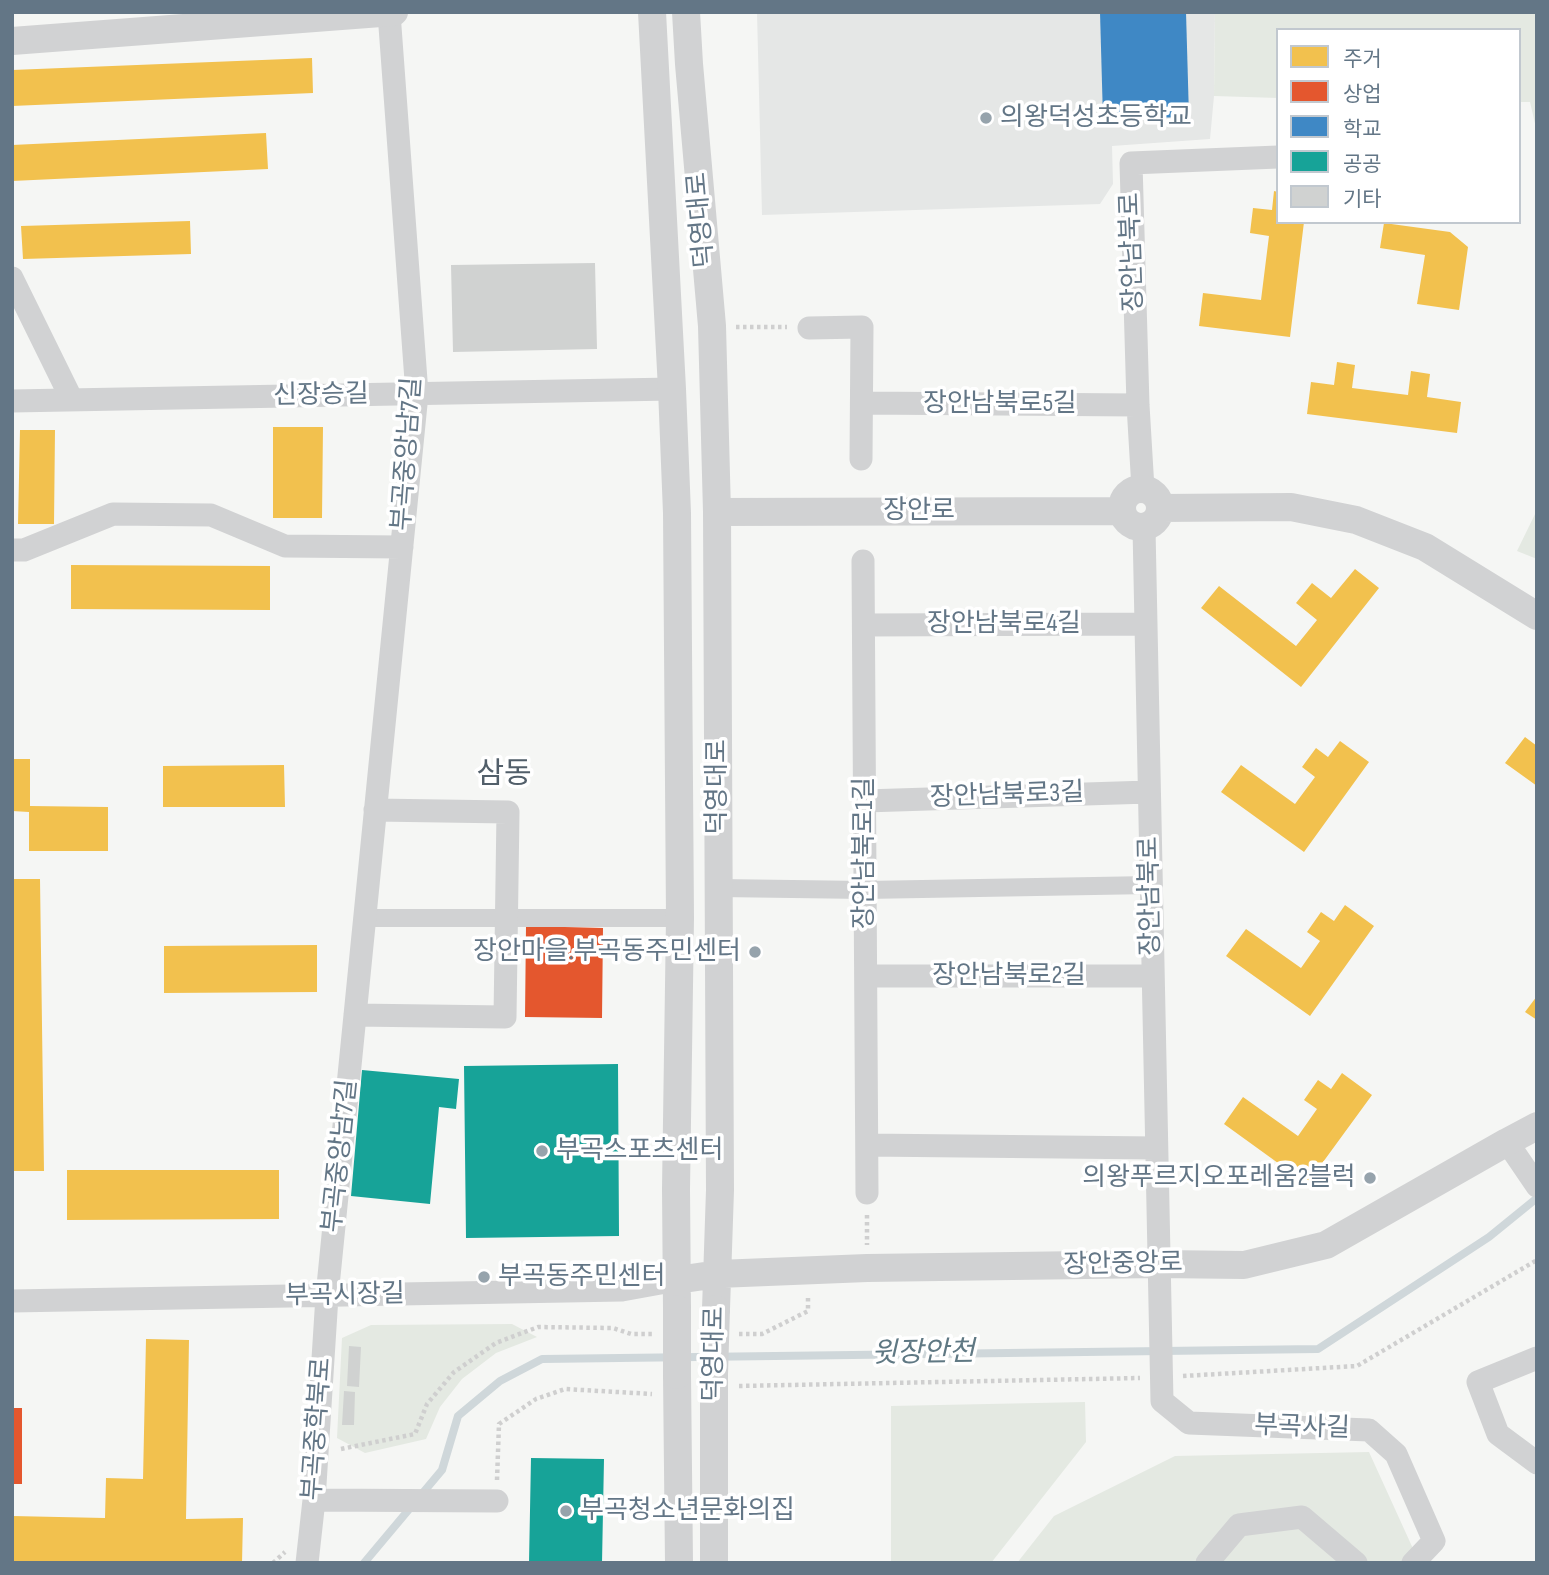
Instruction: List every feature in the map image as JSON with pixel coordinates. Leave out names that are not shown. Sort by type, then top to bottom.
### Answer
[{"type":"street","points":[[12,41],[392,12]]},
{"type":"street","name":"부곡중앙남7길","points":[[327,1296],[417,394],[392,12]]},
{"type":"street","name":"덕영대로","points":[[652,12],[677,513],[680,918],[676,1189],[679,1563]]},
{"type":"street","name":"덕영대로","points":[[685,12],[712,326],[717,512],[720,1190],[714,1374],[714,1563]]},
{"type":"street","name":"장안남북로","points":[[1158,1264],[1145,624],[1149,508],[1138,405],[1131,163],[1276,157]]},
{"type":"street","points":[[12,278],[72,400]]},
{"type":"street","points":[[808,328],[862,327],[861,459]]},
{"type":"street","name":"신장승길","points":[[12,401],[672,389]]},
{"type":"street","name":"장안남북로5길","points":[[862,403],[1138,405]]},
{"type":"street","name":"장안로","points":[[717,512],[1121,511],[1123,500],[1131,491],[1149,508]]},
{"type":"street","points":[[1149,508],[1292,507],[1356,520],[1425,547],[1537,616]]},
{"type":"street","points":[[12,550],[24,550],[113,514],[211,515],[285,546],[402,548]]},
{"type":"street","name":"장안남북로1길","points":[[863,561],[867,1193]]},
{"type":"street","name":"장안남북로4길","points":[[863,625],[1145,624]]},
{"type":"street","name":"장안남북로3길","points":[[865,801],[1149,792]]},
{"type":"street","points":[[355,1015],[505,1017],[508,812],[375,810]]},
{"type":"street","points":[[719,888],[865,890],[1151,885]]},
{"type":"street","points":[[365,918],[680,918]]},
{"type":"street","name":"장안남북로2길","points":[[866,976],[1153,976]]},
{"type":"street","name":"장안중앙로","points":[[677,1280],[718,1274],[867,1268],[1244,1265],[1326,1245],[1537,1126]]},
{"type":"street","points":[[1507,1142],[1533,1179]]},
{"type":"street","points":[[867,1145],[1156,1148]]},
{"type":"street","name":"부곡사길","points":[[1158,1264],[1162,1401],[1188,1423],[1369,1430],[1396,1454],[1434,1541],[1413,1563]]},
{"type":"street","name":"부곡시장길","points":[[12,1301],[622,1290],[677,1280]]},
{"type":"street","name":"부곡중학북로","points":[[307,1563],[314,1500],[327,1296]]},
{"type":"street","points":[[1537,1358],[1479,1382],[1498,1434],[1537,1463]]},
{"type":"street","points":[[314,1500],[497,1501]]},
{"type":"street","points":[[1207,1563],[1239,1525],[1301,1517],[1356,1563]]},
{"type":"path","points":[[712,326],[808,328]]},
{"type":"path","points":[[867,1193],[867,1268]]},
{"type":"path","points":[[762,1334],[808,1311],[808,1270]]},
{"type":"path","points":[[316,1454],[415,1434],[427,1405],[454,1372],[496,1343],[538,1327],[613,1328],[631,1334]]},
{"type":"path","points":[[497,1501],[499,1424],[536,1399],[565,1389],[678,1385]]},
{"type":"shaded area","name":"의왕덕성초등학교","points":[[757,12],[1215,12],[1214,96],[1210,139],[1112,146],[1113,184],[1100,204],[762,215]]},
{"type":"shaded area","points":[[1215,12],[1537,12],[1537,132],[1530,102],[1521,102],[1521,28],[1276,28],[1276,98],[1214,96]]},
{"type":"shaded area","points":[[1537,510],[1537,559],[1517,551]]},
{"type":"shaded area","points":[[512,1324],[537,1337],[496,1353],[462,1379],[440,1407],[426,1439],[365,1453],[337,1438],[342,1338],[371,1325]]},
{"type":"shaded area","points":[[1085,1402],[1086,1442],[991,1563],[891,1563],[891,1406]]},
{"type":"shaded area","points":[[1369,1452],[1415,1553],[1431,1563],[1017,1563],[1054,1516],[1175,1456]]},
{"type":"building: 주거","points":[[312,58],[313,93],[12,106],[12,70]]},
{"type":"building: 주거","points":[[266,133],[268,169],[12,181],[12,145]]},
{"type":"building: 주거","points":[[1274,191],[1276,224],[1304,224],[1290,337],[1199,326],[1203,293],[1261,300],[1269,236],[1250,233],[1253,208],[1272,210]]},
{"type":"building: 주거","points":[[190,221],[191,254],[23,259],[21,226]]},
{"type":"building: 주거","points":[[1384,224],[1450,232],[1468,247],[1459,310],[1417,304],[1425,255],[1380,248]]},
{"type":"building: 주거","points":[[1337,362],[1355,365],[1352,388],[1408,395],[1411,371],[1430,374],[1427,397],[1461,402],[1457,433],[1307,414],[1311,382],[1334,385]]},
{"type":"building: 주거","points":[[273,427],[323,427],[322,518],[273,518]]},
{"type":"building: 주거","points":[[20,430],[55,430],[54,524],[18,524]]},
{"type":"building: 주거","points":[[71,565],[270,566],[270,610],[71,609]]},
{"type":"building: 주거","points":[[1355,569],[1379,588],[1301,687],[1201,608],[1219,586],[1296,646],[1317,620],[1296,603],[1312,583],[1331,598]]},
{"type":"building: 주거","points":[[1525,737],[1537,746],[1537,786],[1505,763]]},
{"type":"building: 주거","points":[[1340,741],[1369,762],[1304,852],[1221,792],[1241,765],[1295,804],[1315,777],[1302,767],[1316,748],[1328,757]]},
{"type":"building: 주거","points":[[12,759],[30,759],[30,806],[108,807],[108,851],[29,851],[29,812],[12,811]]},
{"type":"building: 주거","points":[[284,765],[285,807],[163,807],[163,766]]},
{"type":"building: 주거","points":[[12,879],[40,879],[44,1171],[12,1171]]},
{"type":"building: 주거","points":[[1345,905],[1374,926],[1310,1016],[1226,956],[1246,929],[1301,968],[1320,941],[1307,932],[1321,912],[1334,921]]},
{"type":"building: 주거","points":[[317,945],[317,992],[164,993],[164,946]]},
{"type":"building: 주거","points":[[1537,996],[1537,1020],[1525,1012]]},
{"type":"building: 주거","points":[[1342,1073],[1372,1095],[1307,1184],[1224,1124],[1243,1097],[1298,1136],[1317,1109],[1304,1100],[1318,1080],[1331,1089]]},
{"type":"building: 주거","points":[[67,1170],[279,1170],[279,1219],[67,1220]]},
{"type":"building: 주거","points":[[146,1339],[189,1340],[186,1519],[243,1518],[242,1563],[12,1563],[12,1516],[105,1518],[106,1478],[143,1479]]},
{"type":"building: 상업","points":[[526,926],[603,928],[602,1018],[525,1017]]},
{"type":"building: 상업","points":[[12,1408],[22,1408],[22,1484],[12,1484]]},
{"type":"building: 학교","points":[[1100,12],[1186,12],[1189,117],[1103,119]]},
{"type":"building: 공공","name":"부곡스포츠센터","points":[[618,1064],[619,1236],[466,1238],[464,1066]]},
{"type":"building: 공공","points":[[362,1070],[459,1079],[456,1109],[439,1107],[430,1204],[351,1196]]},
{"type":"building: 공공","name":"부곡청소년문화의집","points":[[531,1458],[604,1459],[602,1563],[529,1563]]},
{"type":"building: 기타","points":[[595,263],[597,349],[453,352],[451,265]]},
{"type":"building: 기타","points":[[349,1346],[361,1347],[359,1387],[347,1386]]},
{"type":"building: 기타","points":[[344,1391],[355,1392],[354,1425],[342,1425]]},
{"type":"waterway","name":"윗장안천","points":[[364,1563],[442,1470],[458,1416],[500,1381],[542,1359],[1318,1349],[1489,1237],[1537,1198]]},
{"type":"place","name":"의왕덕성초등학교","points":[[986,118]]},
{"type":"place","name":"장안마을.부곡동주민센터","points":[[755,952]]},
{"type":"place","name":"부곡스포츠센터","points":[[542,1151]]},
{"type":"place","name":"의왕푸르지오포레움2블럭","points":[[1370,1178]]},
{"type":"place","name":"부곡동주민센터","points":[[484,1277]]},
{"type":"place","name":"부곡청소년문화의집","points":[[566,1511]]},
{"type":"district","name":"삼동","points":[[504,775]]}]
